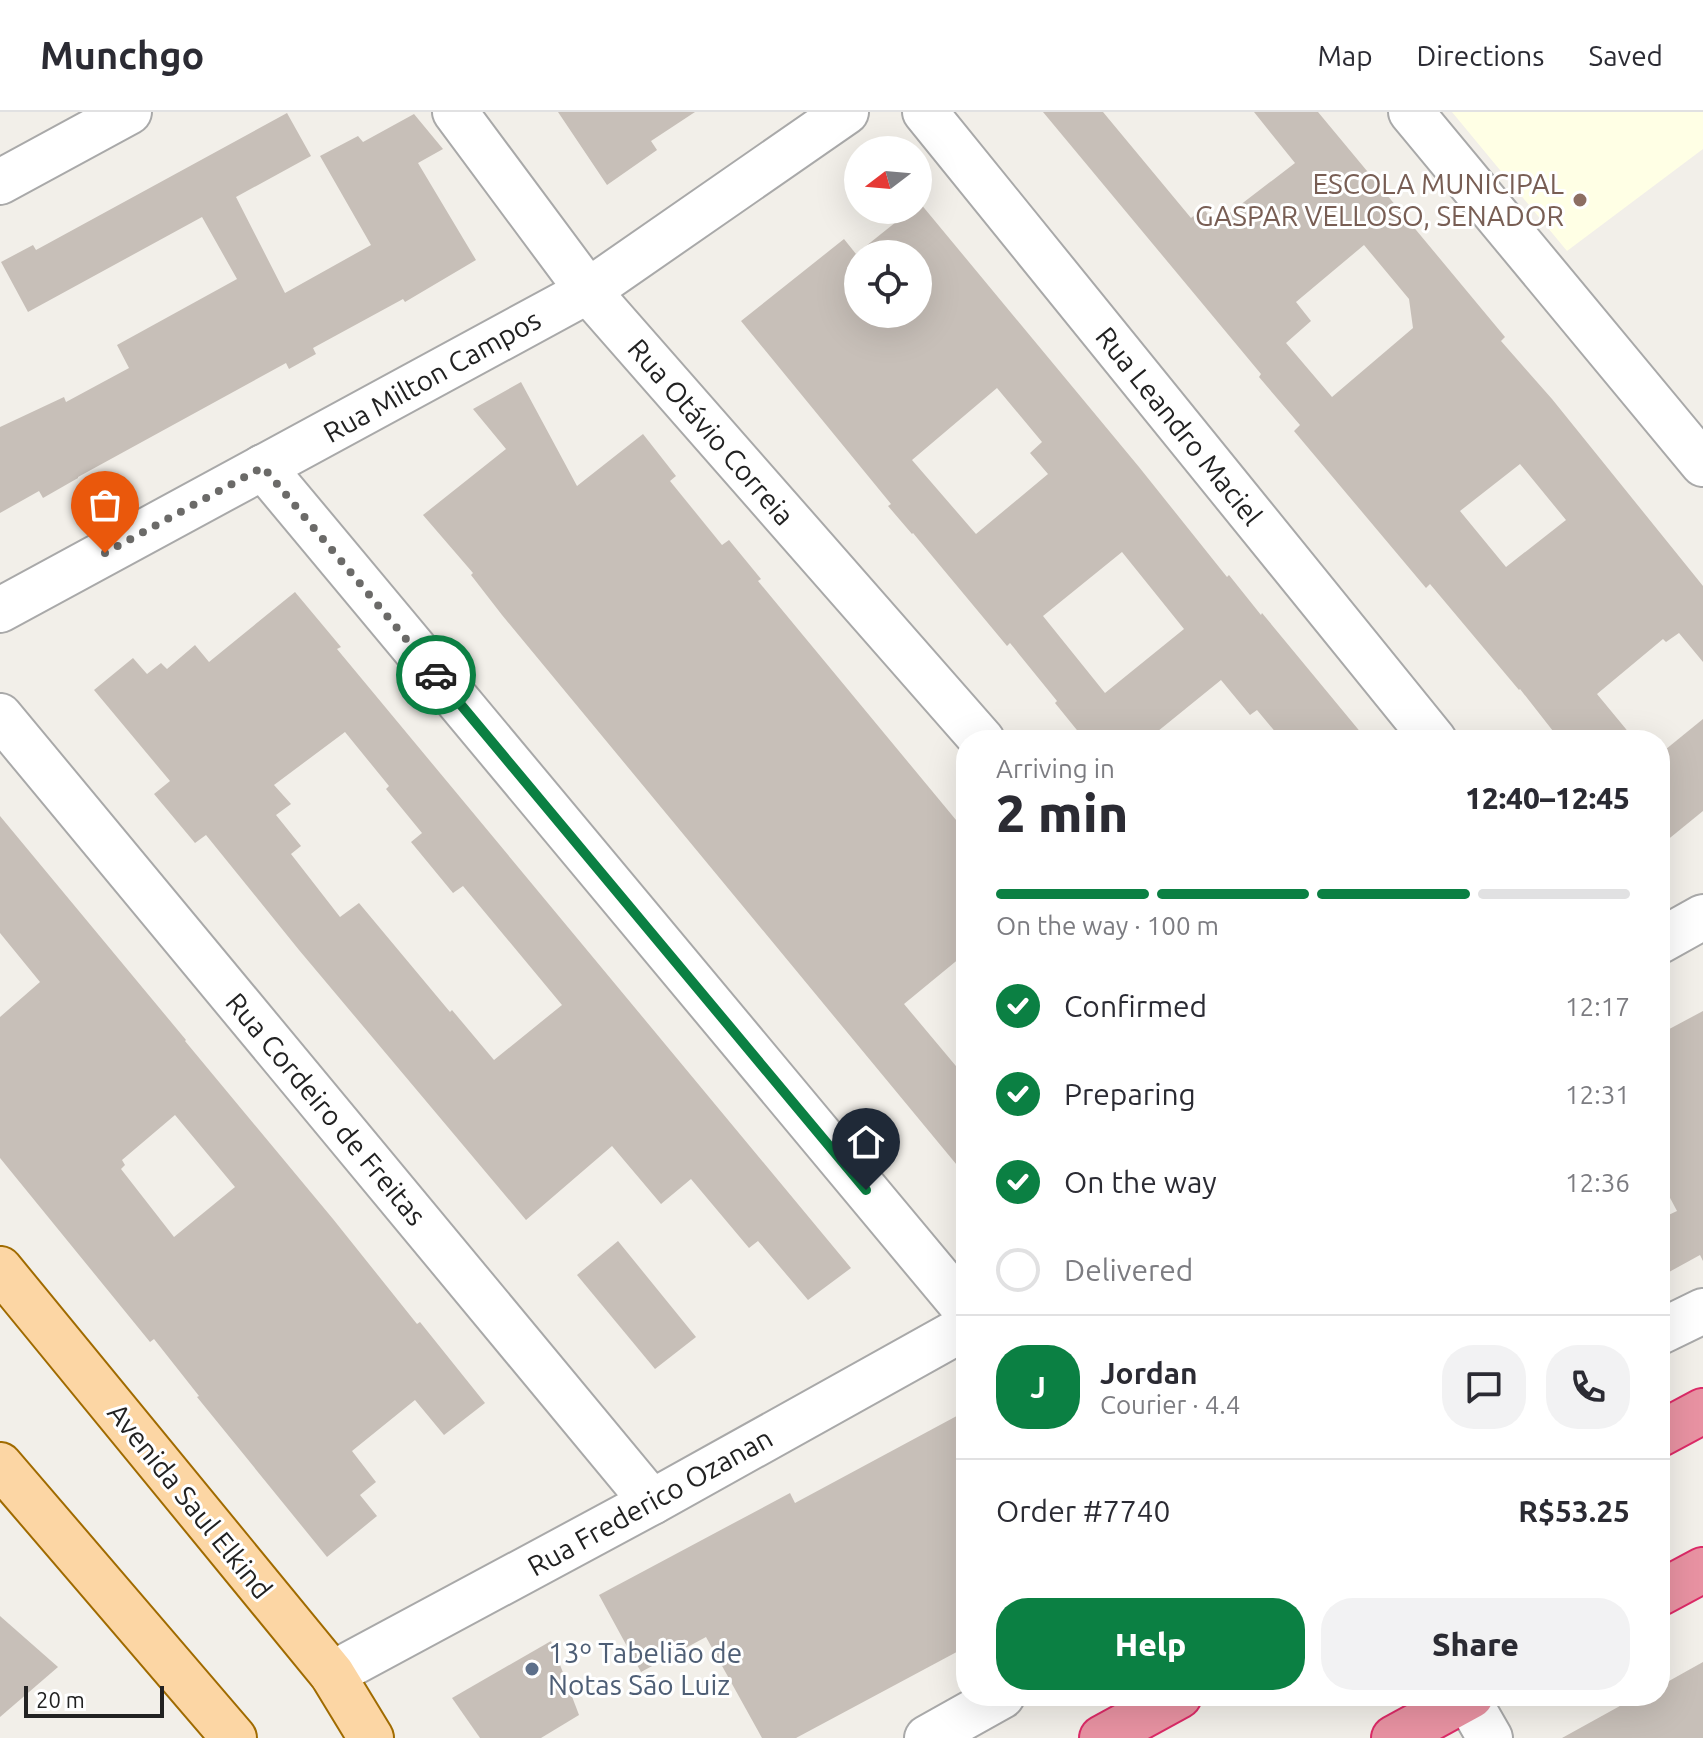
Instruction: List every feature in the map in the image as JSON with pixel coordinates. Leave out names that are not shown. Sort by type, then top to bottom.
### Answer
[{"type":"highway","points":[[1670,1429],[1703,1411]]},
{"type":"highway","points":[[1670,1588],[1703,1570]]},
{"type":"highway","points":[[1102,1738],[1161,1706]]},
{"type":"highway","points":[[1394,1738],[1453,1706]]},
{"type":"main road","name":"Avenida Saul Elkind","points":[[0,1269],[359,1715]]},
{"type":"main road","points":[[0,1465],[234,1738]]},
{"type":"street","points":[[0,182],[129,112]]},
{"type":"street","name":"Rua Otávio Correia","points":[[455,112],[588,291],[973,730]]},
{"type":"street","name":"Rua Milton Campos","points":[[0,610],[588,291],[846,112]]},
{"type":"street","name":"Rua Leandro Maciel","points":[[925,112],[1426,730]]},
{"type":"street","points":[[1411,112],[1703,464]]},
{"type":"street","points":[[263,467],[956,1298]]},
{"type":"street","name":"Rua Cordeiro de Freitas","points":[[0,716],[652,1502]]},
{"type":"street","points":[[1670,935],[1703,917]]},
{"type":"street","points":[[1670,1327],[1703,1311]]},
{"type":"street","name":"Rua Frederico Ozanan","points":[[359,1715],[652,1502],[956,1333]]},
{"type":"street","points":[[927,1738],[984,1706]]},
{"type":"street","points":[[1474,1706],[1490,1738]]},
{"type":"shaded area","name":"ESCOLA MUNICIPAL GASPAR VELLOSO, SENADOR","points":[[1452,112],[1703,112],[1703,149],[1567,251]]},
{"type":"building","points":[[558,112],[695,112],[651,141],[657,150],[607,185]]},
{"type":"building","points":[[1043,112],[1103,112],[1191,218],[1203,208],[1218,222],[1295,163],[1254,112],[1318,112],[1505,337],[1501,341],[1552,399],[1703,586],[1703,662],[1679,633],[1666,642],[1663,639],[1597,694],[1627,730],[1552,730],[1430,584],[1426,588],[1294,431],[1300,425],[1259,377],[1261,374]],"holes":[[[1364,245],[1409,299],[1413,328],[1332,397],[1286,343],[1311,321],[1296,302]],[[1520,464],[1566,520],[1506,567],[1460,511]]]},
{"type":"building","points":[[287,113],[311,156],[236,197],[285,293],[371,245],[320,156],[358,136],[363,142],[414,114],[443,149],[418,163],[476,260],[405,302],[403,299],[313,348],[316,354],[289,369],[286,363],[43,498],[39,491],[0,513],[0,427],[64,397],[66,402],[129,368],[117,345],[237,279],[202,217],[28,312],[1,262],[33,245],[36,250]]},
{"type":"building","points":[[932,217],[1227,577],[1229,575],[1262,613],[1359,730],[1274,730],[1257,710],[1250,715],[1221,680],[1159,730],[1077,730],[1010,643],[1007,646],[888,506],[891,504],[741,321],[844,239],[844,328],[932,328],[932,240],[874,240],[894,224],[932,224]],"holes":[[[997,388],[1042,442],[1030,453],[1048,474],[976,534],[912,460]],[[1122,552],[1184,629],[1105,693],[1043,616]]]},
{"type":"building","points":[[521,382],[577,486],[643,434],[676,476],[670,481],[722,545],[729,540],[761,579],[758,581],[956,820],[956,961],[904,1004],[956,1066],[956,1164],[502,615],[471,575],[473,573],[423,515],[506,449],[473,409]]},
{"type":"building","points":[[295,592],[341,647],[337,649],[851,1268],[808,1300],[758,1241],[749,1248],[691,1179],[661,1204],[612,1146],[526,1220],[206,835],[195,843],[154,794],[170,781],[94,690],[133,658],[147,674],[161,663],[167,669],[195,645],[209,662]],"holes":[[[345,732],[389,786],[386,789],[422,833],[411,842],[453,893],[463,886],[562,1005],[494,1060],[359,903],[340,917],[291,854],[301,846],[276,815],[291,804],[274,785]]]},
{"type":"building","points":[[1703,719],[1703,811],[1670,838],[1670,746]]},
{"type":"building","points":[[0,816],[485,1403],[444,1435],[415,1400],[352,1451],[376,1482],[360,1495],[377,1516],[327,1557],[154,1339],[150,1342],[0,1158],[0,1017],[40,982],[0,933]],"holes":[[[175,1115],[235,1187],[174,1237],[121,1169],[125,1165],[122,1160]]]},
{"type":"building","points":[[1703,1011],[1703,1261],[1700,1255],[1670,1272],[1670,1214],[1677,1211],[1670,1198],[1670,1029]]},
{"type":"building","points":[[618,1241],[696,1337],[655,1369],[577,1275]]},
{"type":"building","points":[[956,1416],[956,1652],[796,1738],[762,1738],[706,1637],[641,1672],[599,1595],[790,1493],[795,1503]]},
{"type":"building","points":[[0,1616],[58,1667],[0,1717]]},
{"type":"building","name":"13º Tabelião de Notas São Luiz","points":[[551,1641],[579,1715],[541,1738],[480,1738],[452,1698]]},
{"type":"building","points":[[1703,1662],[1703,1738],[1562,1738],[1620,1706],[1670,1706],[1670,1680]]},
{"type":"way so far","points":[[105,553],[263,467],[436,675]]},
{"type":"place","name":"ESCOLA MUNICIPAL GASPAR VELLOSO, SENADOR","points":[[1580,200]]},
{"type":"place","name":"13º Tabelião de Notas São Luiz","points":[[532,1669]]},
{"type":"route","points":[[436,675],[866,1190]]}]
